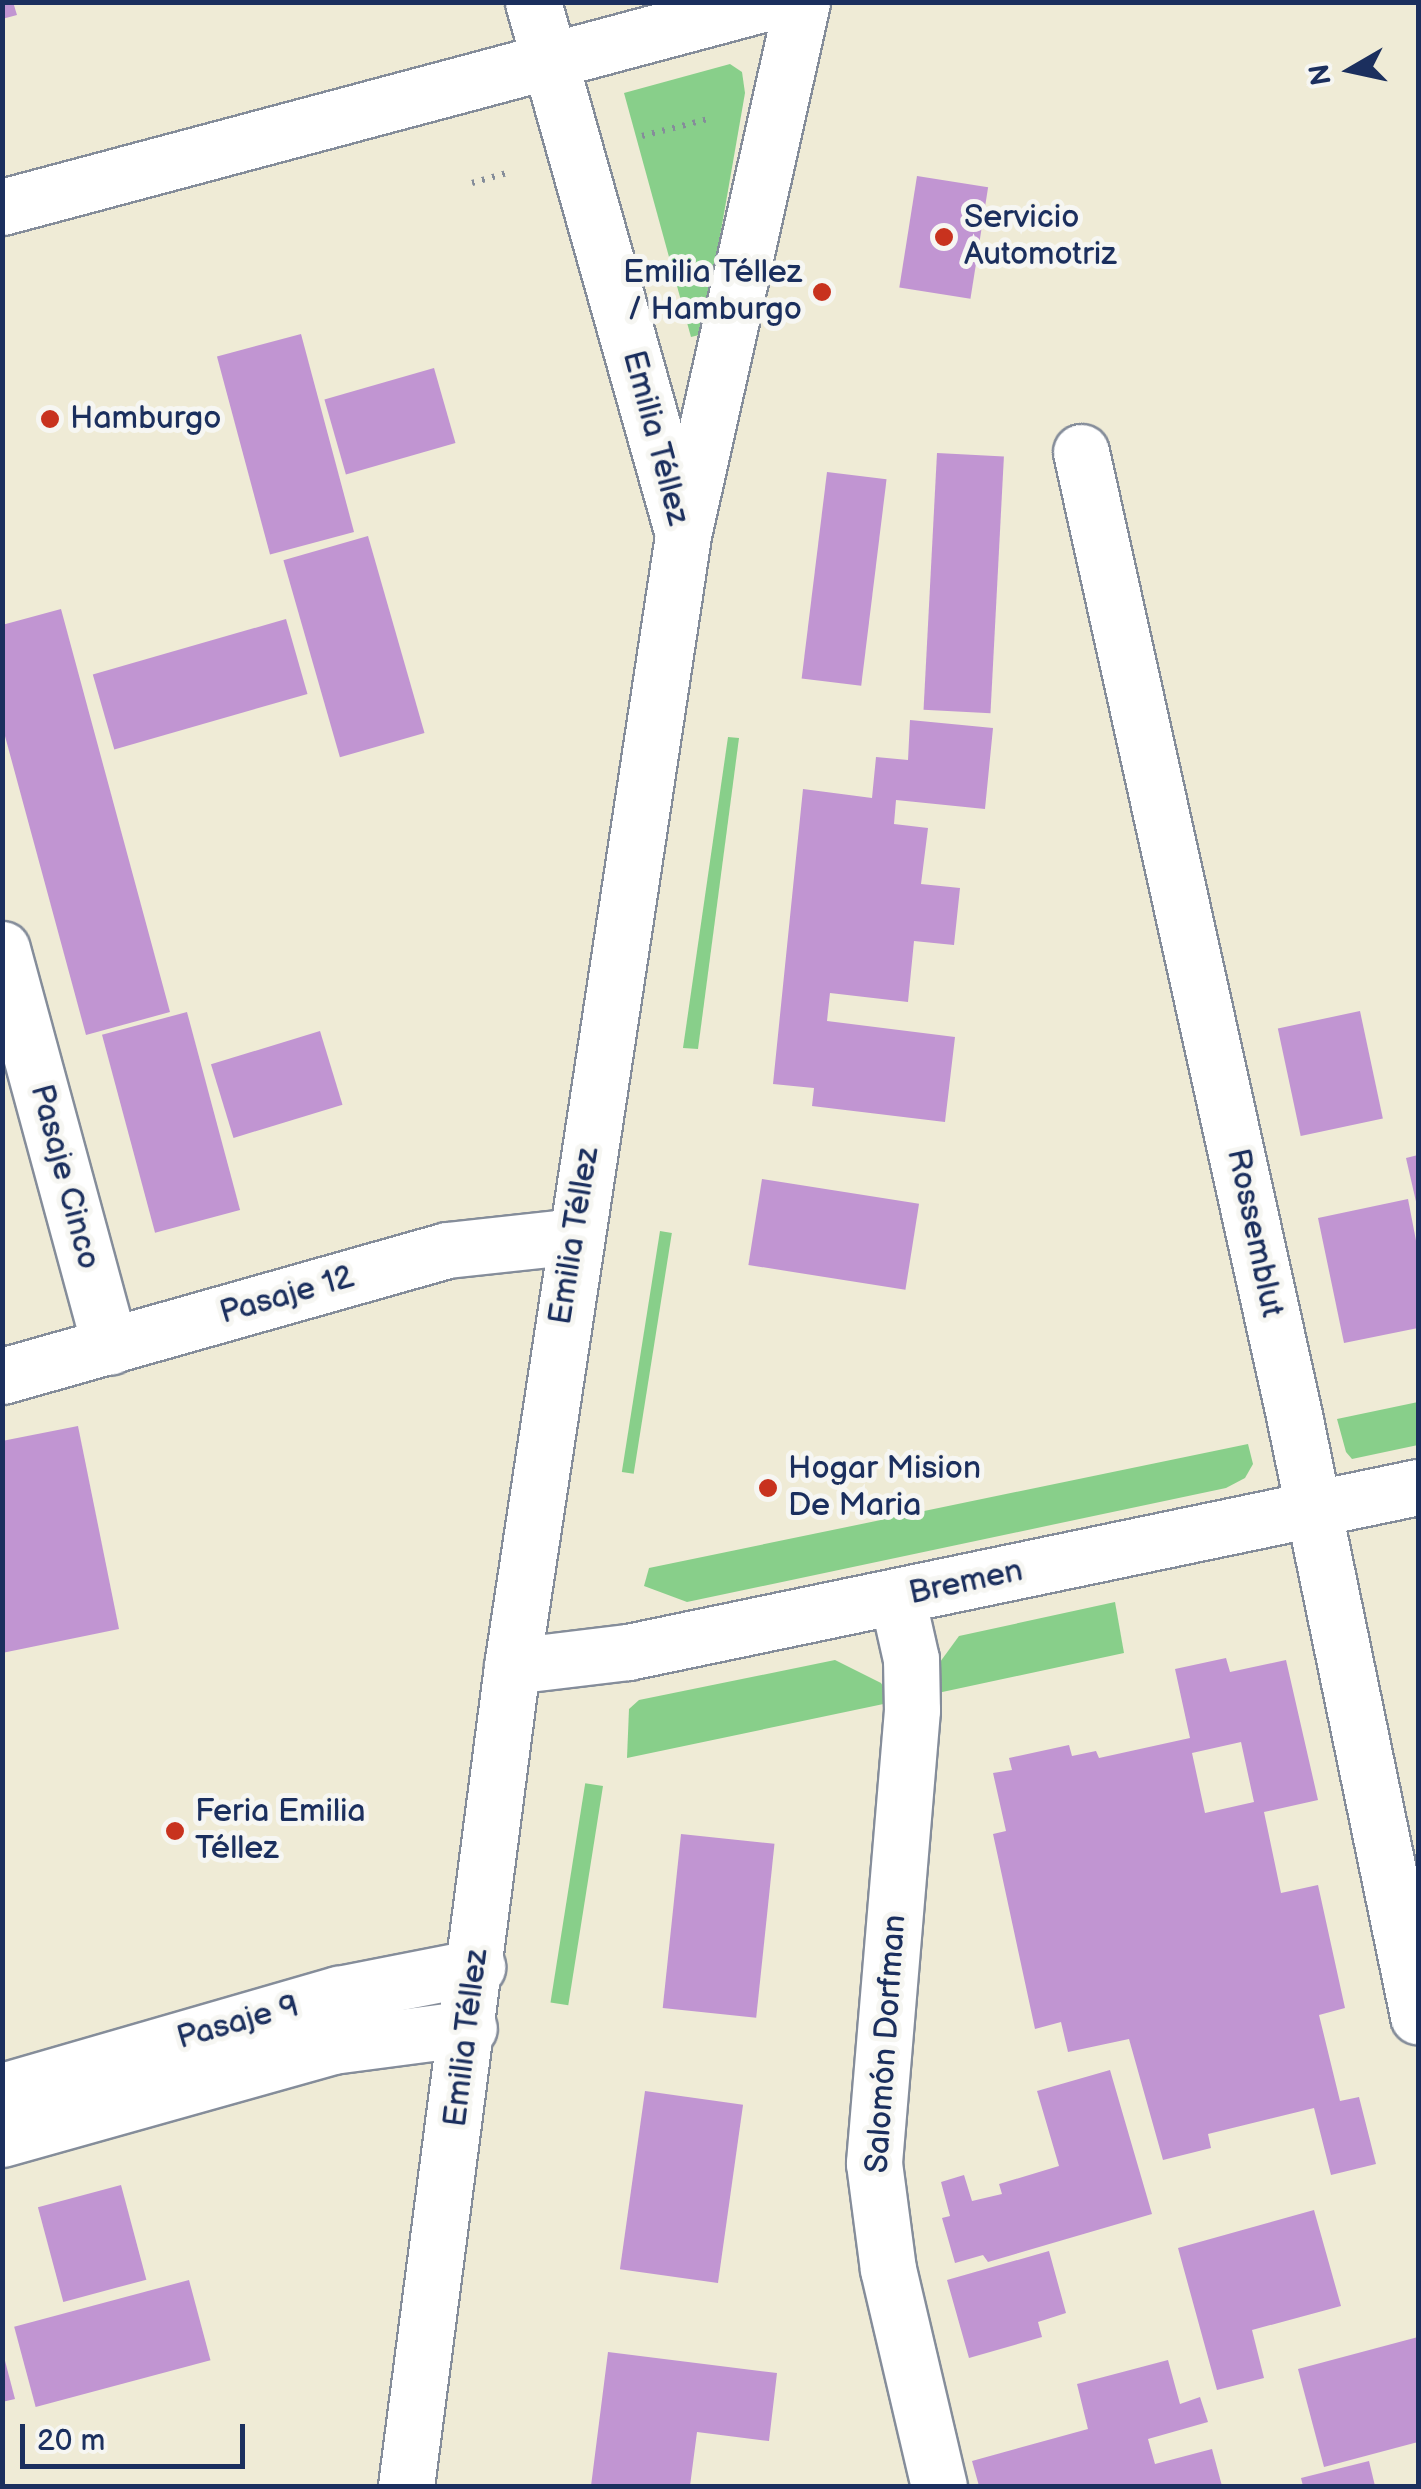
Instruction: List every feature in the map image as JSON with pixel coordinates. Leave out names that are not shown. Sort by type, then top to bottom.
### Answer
[{"type":"street","name":"Emilia Téllez","points":[[406,2486],[477,1967],[512,1666],[683,535],[533,2]]},
{"type":"street","points":[[2,207],[769,2]]},
{"type":"street","points":[[683,535],[776,102],[802,2]]},
{"type":"street","name":"Rossemblut","points":[[1081,452],[1313,1509],[1418,2016]]},
{"type":"street","name":"Pasaje Cinco","points":[[2,949],[110,1347]]},
{"type":"street","name":"Pasaje 12","points":[[2,1376],[447,1250],[574,1236]]},
{"type":"street","name":"Bremen","points":[[512,1666],[628,1652],[1418,1487]]},
{"type":"street","name":"Salomón Dorfman","points":[[897,1597],[910,1659],[912,1710],[874,2163],[888,2269],[938,2486]]},
{"type":"street","name":"Pasaje 9","points":[[2,2090],[339,1994],[477,1967]]},
{"type":"street","points":[[2,2139],[322,2049],[469,2028]]},
{"type":"path","points":[[472,183],[776,102]]},
{"type":"green space","points":[[730,64],[742,72],[745,93],[703,334],[691,337],[624,93]]},
{"type":"green space","points":[[728,737],[739,738],[698,1049],[683,1048]]},
{"type":"green space","points":[[660,1231],[672,1233],[634,1474],[622,1472]]},
{"type":"green space","points":[[1418,1402],[1418,1445],[1352,1459],[1346,1452],[1337,1419]]},
{"type":"green space","points":[[1248,1444],[1253,1464],[1245,1478],[1226,1488],[687,1602],[644,1586],[649,1568]]},
{"type":"green space","points":[[1115,1602],[1124,1653],[933,1694],[932,1673],[959,1636]]},
{"type":"green space","points":[[835,1660],[881,1683],[893,1702],[627,1758],[629,1709],[639,1700]]},
{"type":"green space","points":[[585,1783],[603,1786],[568,2005],[550,2002]]},
{"type":"building","points":[[2,2],[13,2],[17,15],[2,19]]},
{"type":"building","name":"Servicio Automotriz","points":[[917,176],[988,187],[970,299],[899,288]]},
{"type":"building","points":[[301,334],[354,532],[270,555],[217,357]]},
{"type":"building","points":[[434,368],[455,443],[346,474],[324,399]]},
{"type":"building","points":[[937,453],[1004,457],[990,713],[924,710]]},
{"type":"building","points":[[827,472],[887,479],[861,686],[802,678]]},
{"type":"building","points":[[368,536],[425,733],[340,757],[283,560]]},
{"type":"building","points":[[61,609],[170,1012],[86,1035],[2,725],[2,625]]},
{"type":"building","points":[[286,619],[307,694],[114,749],[93,674]]},
{"type":"building","points":[[910,720],[993,728],[985,809],[896,800],[894,824],[928,828],[921,884],[960,888],[954,945],[914,941],[908,1002],[830,993],[827,1021],[955,1037],[945,1122],[812,1106],[814,1088],[773,1084],[803,789],[872,798],[876,757],[908,760]]},
{"type":"building","points":[[1360,1011],[1383,1119],[1301,1136],[1278,1028]]},
{"type":"building","points":[[187,1012],[240,1210],[155,1233],[102,1035]]},
{"type":"building","points":[[320,1031],[343,1105],[233,1138],[211,1064]]},
{"type":"building","points":[[1418,1155],[1418,1206],[1417,1206],[1406,1158]]},
{"type":"building","points":[[762,1179],[919,1204],[905,1290],[748,1265]]},
{"type":"building","points":[[1408,1199],[1418,1251],[1418,1328],[1344,1343],[1318,1218]]},
{"type":"building","points":[[78,1426],[119,1629],[2,1653],[2,1441]]},
{"type":"building","points":[[1226,1658],[1230,1672],[1286,1660],[1318,1800],[1264,1812],[1281,1893],[1318,1885],[1345,2008],[1319,2015],[1340,2101],[1359,2097],[1376,2164],[1331,2175],[1314,2108],[1208,2134],[1211,2148],[1163,2160],[1129,2039],[1068,2052],[1061,2022],[1035,2029],[993,1834],[1006,1831],[993,1773],[1012,1770],[1009,1758],[1069,1745],[1072,1756],[1096,1751],[1099,1758],[1190,1738],[1175,1669]],"holes":[[[1241,1742],[1254,1802],[1205,1813],[1192,1753]]]},
{"type":"building","points":[[681,1834],[774,1844],[756,2018],[663,2008]]},
{"type":"building","points":[[1110,2070],[1152,2214],[988,2262],[983,2255],[955,2263],[942,2218],[950,2216],[941,2182],[964,2175],[972,2201],[1002,2194],[999,2184],[1059,2166],[1037,2091]]},
{"type":"building","points":[[645,2091],[743,2105],[718,2283],[620,2269]]},
{"type":"building","points":[[121,2185],[146,2280],[63,2302],[38,2207]]},
{"type":"building","points":[[1314,2210],[1341,2306],[1252,2330],[1264,2378],[1217,2390],[1178,2248]]},
{"type":"building","points":[[1049,2251],[1066,2313],[1038,2322],[1042,2337],[969,2358],[947,2280]]},
{"type":"building","points":[[189,2280],[210,2360],[36,2407],[14,2327]]},
{"type":"building","points":[[1418,2337],[1418,2442],[1324,2467],[1298,2369]]},
{"type":"building","points":[[608,2352],[777,2373],[769,2441],[697,2432],[690,2486],[591,2486]]},
{"type":"building","points":[[2,2358],[15,2399],[2,2402]]},
{"type":"building","points":[[1168,2360],[1180,2404],[1200,2397],[1208,2422],[1148,2439],[1155,2464],[1212,2449],[1222,2486],[979,2486],[972,2461],[1088,2429],[1077,2384]]},
{"type":"building","points":[[1369,2461],[1375,2486],[1303,2486],[1301,2478]]},
{"type":"place","name":"Servicio Automotriz","points":[[944,237]]},
{"type":"place","name":"Emilia Téllez / Hamburgo","points":[[822,292]]},
{"type":"place","name":"Hamburgo","points":[[50,419]]},
{"type":"place","name":"Hogar Mision De Maria","points":[[768,1488]]},
{"type":"place","name":"Feria Emilia Téllez","points":[[175,1831]]}]
